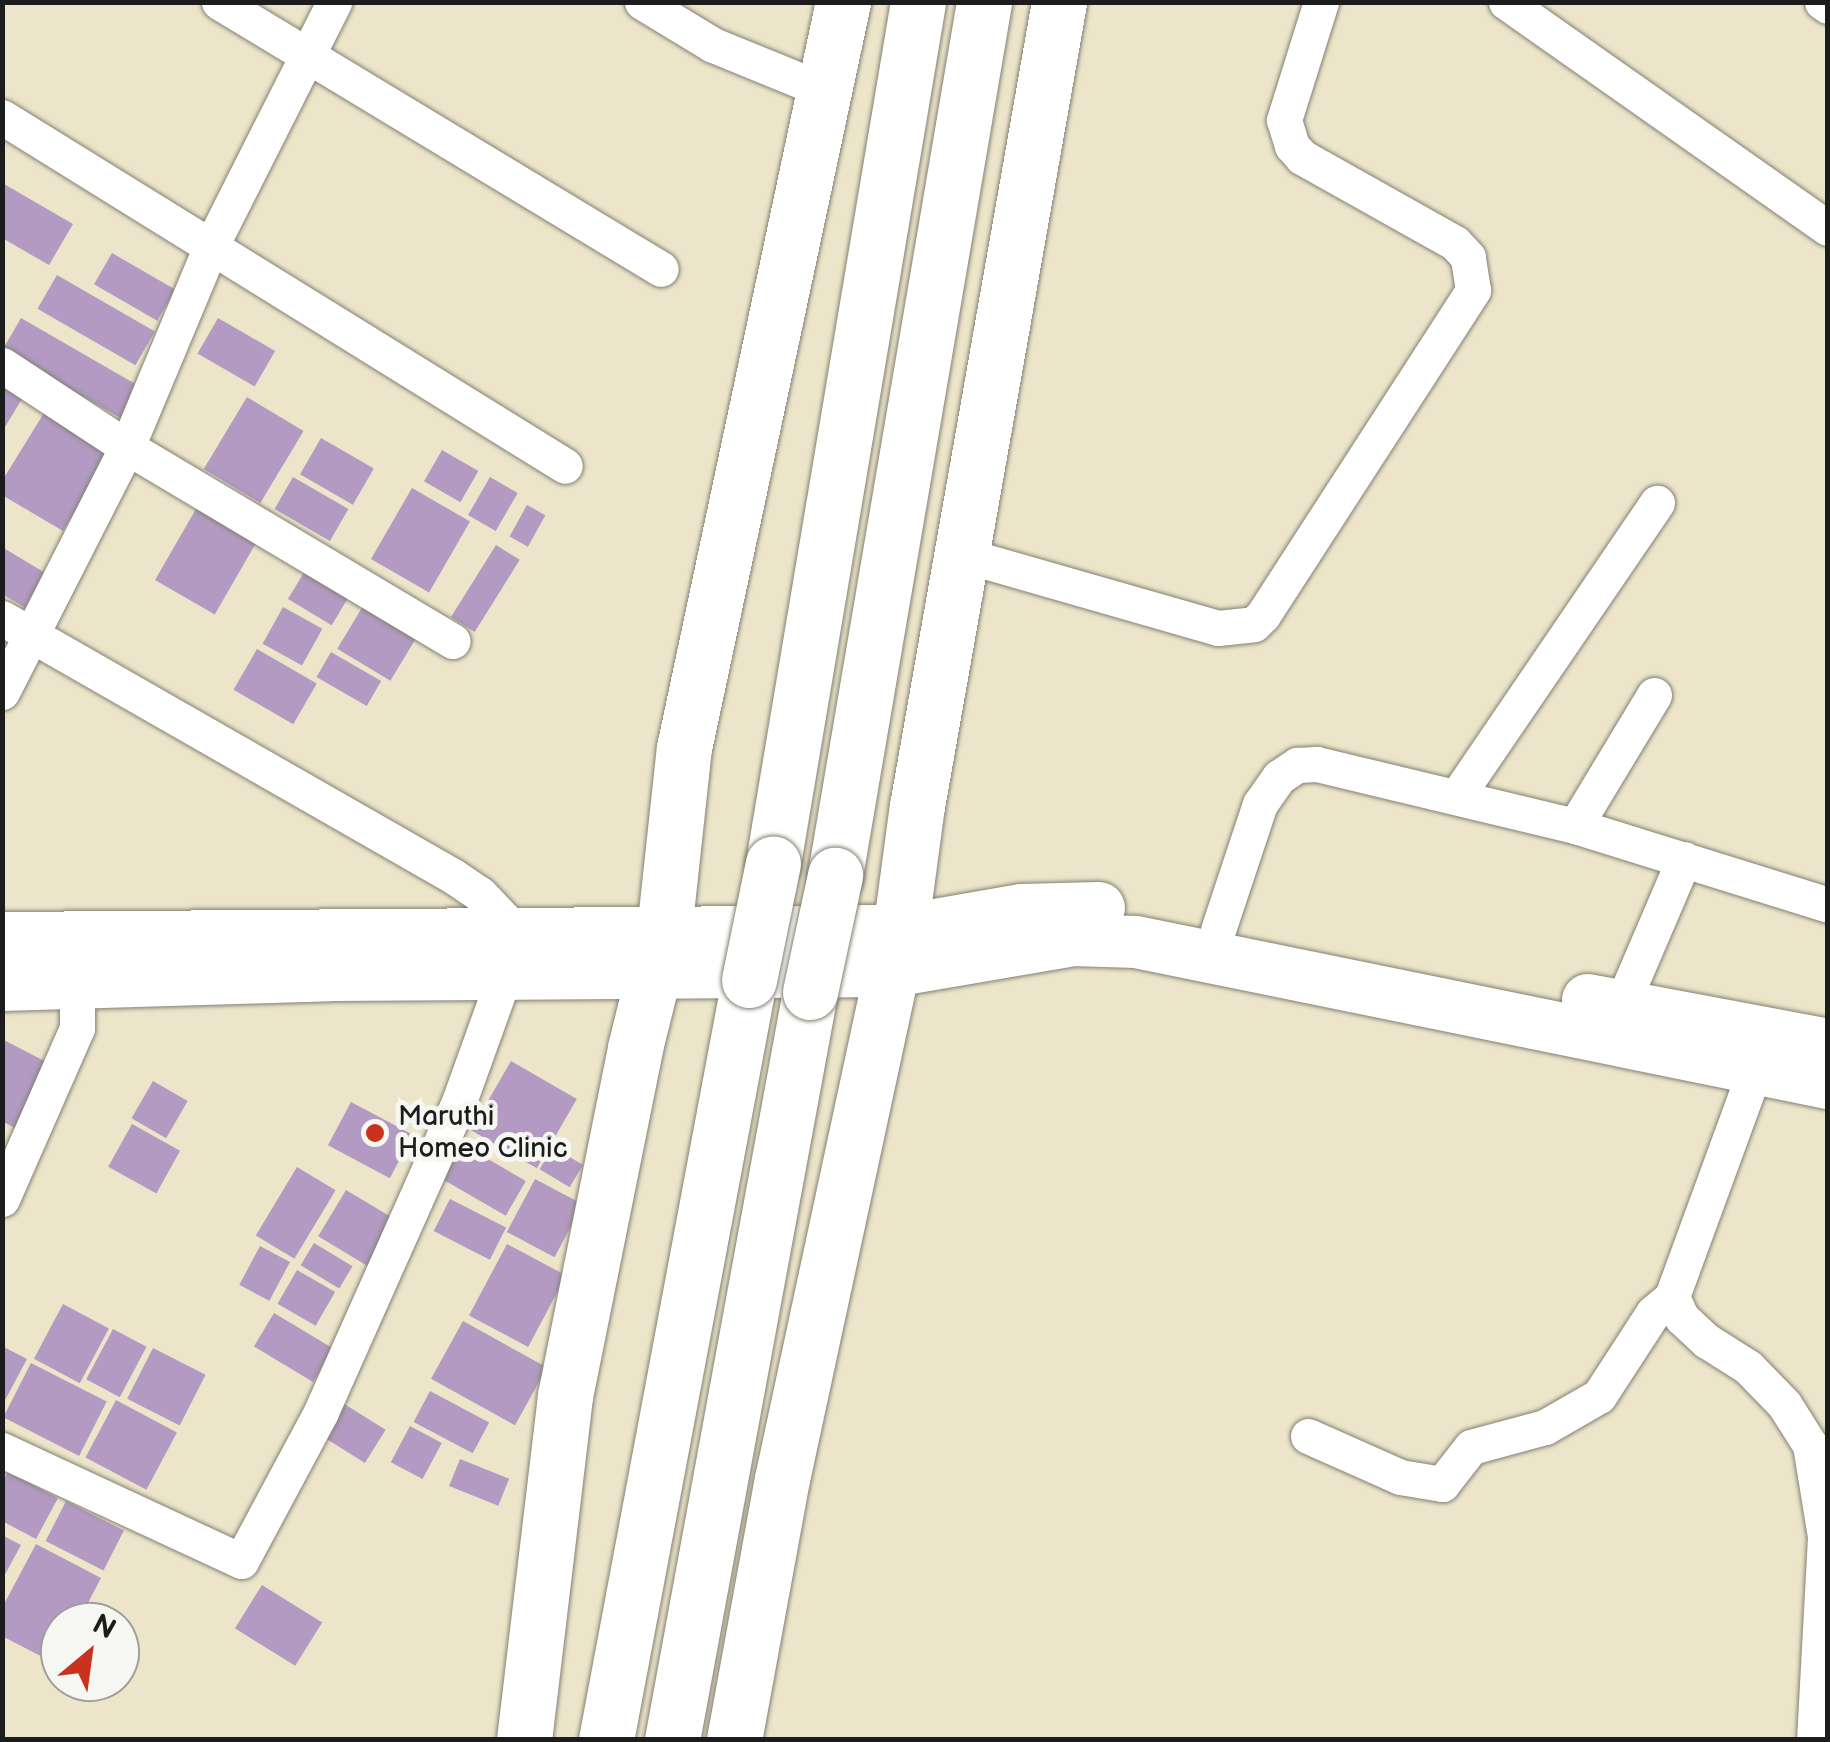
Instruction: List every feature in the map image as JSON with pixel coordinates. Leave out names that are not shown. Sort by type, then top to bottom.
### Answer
[{"type":"highway","points":[[524,1740],[565,1396],[659,953],[684,748],[843,2]]},
{"type":"highway","points":[[606,1740],[773,863],[918,2]]},
{"type":"highway","points":[[672,1740],[835,875],[984,2]]},
{"type":"highway","points":[[734,1740],[782,1478],[896,951],[960,554],[1059,2]]},
{"type":"main road","points":[[2,938],[77,959],[896,951],[1022,910],[1100,908],[1138,929],[1762,1052],[1828,1045]]},
{"type":"main road","points":[[1138,929],[1218,930],[1622,1006],[1762,1052],[1828,1083]]},
{"type":"main road","points":[[2,985],[77,959]]},
{"type":"street","points":[[218,2],[661,270]]},
{"type":"street","points":[[2,692],[34,636],[127,447],[212,246],[334,2]]},
{"type":"street","points":[[642,2],[713,45],[823,90]]},
{"type":"street","points":[[960,554],[1218,628],[1254,624],[1263,615],[1473,290],[1468,257],[1454,243],[1302,157],[1292,146],[1284,120],[1321,2]]},
{"type":"street","points":[[1506,2],[1828,228]]},
{"type":"street","points":[[2,117],[565,466]]},
{"type":"street","points":[[2,365],[127,447],[453,641]]},
{"type":"street","points":[[1457,796],[1657,503]]},
{"type":"street","points":[[2,618],[480,894],[512,954],[458,1104],[329,1394],[241,1560],[2,1450]]},
{"type":"street","points":[[1574,826],[1654,695]]},
{"type":"street","points":[[1218,930],[1260,804],[1279,777],[1297,765],[1317,764],[1574,826],[1828,905]]},
{"type":"street","points":[[1622,1006],[1684,859]]},
{"type":"street","points":[[2,1200],[78,1028],[77,959]]},
{"type":"street","points":[[1308,1436],[1400,1477],[1442,1484],[1471,1448],[1545,1427],[1599,1396],[1652,1313],[1672,1297],[1762,1052]]},
{"type":"street","points":[[1672,1297],[1682,1318],[1706,1341],[1748,1366],[1784,1404],[1810,1445],[1825,1537],[1814,1740]]},
{"type":"building","points":[[4,184],[73,224],[49,265],[2,238]]},
{"type":"building","points":[[112,253],[175,290],[157,321],[94,284]]},
{"type":"building","points":[[57,275],[155,332],[135,365],[38,309]]},
{"type":"building","points":[[21,318],[145,390],[126,422],[2,350]]},
{"type":"building","points":[[218,318],[275,351],[255,387],[198,354]]},
{"type":"building","points":[[2,380],[25,394],[2,432]]},
{"type":"building","points":[[247,397],[304,431],[260,503],[204,469]]},
{"type":"building","points":[[47,408],[113,447],[63,531],[2,495],[2,481]]},
{"type":"building","points":[[321,438],[374,468],[353,505],[300,474]]},
{"type":"building","points":[[442,450],[478,471],[460,502],[424,481]]},
{"type":"building","points":[[293,477],[348,509],[330,541],[275,509]]},
{"type":"building","points":[[490,477],[518,493],[496,531],[468,515]]},
{"type":"building","points":[[412,488],[470,522],[429,593],[371,559]]},
{"type":"building","points":[[200,502],[260,536],[215,614],[155,580]]},
{"type":"building","points":[[527,505],[545,515],[528,547],[510,536]]},
{"type":"building","points":[[496,545],[520,560],[475,632],[451,617]]},
{"type":"building","points":[[2,547],[52,577],[31,611],[2,594]]},
{"type":"building","points":[[306,569],[350,595],[332,625],[288,599]]},
{"type":"building","points":[[363,606],[416,638],[390,681],[337,649]]},
{"type":"building","points":[[283,607],[322,629],[302,666],[263,644]]},
{"type":"building","points":[[257,649],[317,684],[293,724],[234,690]]},
{"type":"building","points":[[331,652],[381,681],[367,706],[316,677]]},
{"type":"building","points":[[2,1039],[58,1068],[24,1133],[2,1121]]},
{"type":"building","points":[[511,1061],[577,1099],[537,1168],[471,1130]]},
{"type":"building","points":[[153,1081],[188,1101],[166,1138],[131,1118]]},
{"type":"building","points":[[351,1102],[413,1135],[390,1178],[328,1145]]},
{"type":"building","points":[[132,1124],[180,1151],[156,1194],[108,1167]]},
{"type":"building","points":[[460,1143],[526,1181],[506,1216],[440,1178]]},
{"type":"building","points":[[553,1147],[583,1165],[570,1187],[540,1169]]},
{"type":"building","points":[[297,1167],[336,1190],[294,1259],[256,1236]]},
{"type":"building","points":[[535,1179],[583,1204],[555,1257],[507,1232]]},
{"type":"building","points":[[346,1190],[395,1219],[367,1266],[318,1236]]},
{"type":"building","points":[[450,1199],[506,1228],[490,1260],[434,1231]]},
{"type":"building","points":[[314,1243],[353,1266],[339,1288],[301,1265]]},
{"type":"building","points":[[507,1244],[566,1275],[528,1347],[469,1316]]},
{"type":"building","points":[[260,1246],[290,1262],[269,1301],[239,1285]]},
{"type":"building","points":[[297,1270],[335,1292],[316,1326],[277,1304]]},
{"type":"building","points":[[63,1304],[109,1328],[80,1383],[34,1359]]},
{"type":"building","points":[[274,1313],[333,1349],[313,1382],[254,1346]]},
{"type":"building","points":[[463,1321],[547,1368],[515,1425],[431,1379]]},
{"type":"building","points":[[113,1329],[147,1347],[120,1397],[86,1379]]},
{"type":"building","points":[[2,1346],[27,1359],[2,1406]]},
{"type":"building","points":[[153,1348],[206,1375],[180,1426],[127,1399]]},
{"type":"building","points":[[31,1363],[107,1402],[79,1456],[3,1417]]},
{"type":"building","points":[[430,1391],[489,1422],[473,1453],[414,1422]]},
{"type":"building","points":[[333,1397],[386,1430],[365,1463],[312,1430]]},
{"type":"building","points":[[116,1400],[177,1432],[146,1490],[85,1457]]},
{"type":"building","points":[[410,1426],[442,1443],[423,1479],[391,1462]]},
{"type":"building","points":[[460,1459],[509,1479],[498,1506],[449,1486]]},
{"type":"building","points":[[8,1472],[58,1498],[36,1539],[2,1521],[2,1482]]},
{"type":"building","points":[[66,1501],[124,1531],[103,1571],[46,1541]]},
{"type":"building","points":[[2,1535],[21,1545],[2,1580]]},
{"type":"building","points":[[36,1544],[101,1578],[88,1602],[40,1602],[40,1656],[2,1636],[2,1608]]},
{"type":"building","points":[[262,1585],[322,1623],[295,1666],[235,1628]]},
{"type":"place","name":"Maruthi Homeo Clinic","points":[[375,1133]]}]
